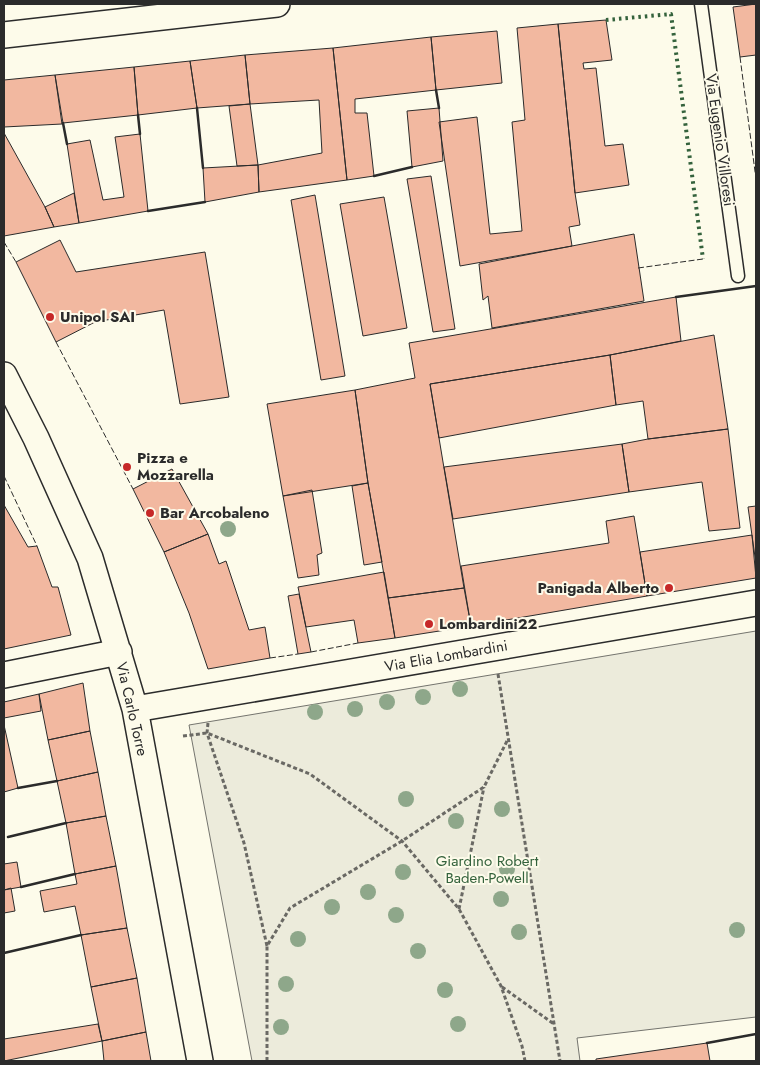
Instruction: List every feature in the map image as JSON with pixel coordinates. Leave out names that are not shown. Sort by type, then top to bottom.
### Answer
[{"type":"street","points":[[4,35],[277,4]]},
{"type":"street","name":"Via Carlo Torre","points":[[4,375],[36,438],[90,558],[119,652],[135,709],[200,1061]]},
{"type":"street","name":"Via Elia Lombardini","points":[[135,709],[756,603]]},
{"type":"street","points":[[4,675],[119,652]]},
{"type":"lane","name":"Via Eugenio Villoresi","points":[[701,4],[738,276]]},
{"type":"path","points":[[497,670],[560,1061]]},
{"type":"path","points":[[207,733],[244,843],[267,946],[267,1061]]},
{"type":"path","points":[[183,736],[207,733],[310,774],[402,841],[459,909],[501,986],[522,1046],[525,1061]]},
{"type":"path","points":[[459,909],[484,787],[508,739]]},
{"type":"path","points":[[267,946],[290,908],[402,841],[484,787]]},
{"type":"path","points":[[501,986],[554,1025]]},
{"type":"green space","name":"Giardino Robert Baden-Powell","points":[[756,631],[756,1017],[577,1038],[580,1061],[252,1061],[189,725]]},
{"type":"building","points":[[756,4],[756,55],[740,57],[733,7]]},
{"type":"building","points":[[606,20],[612,60],[583,63],[584,69],[596,68],[605,146],[623,144],[629,185],[575,193],[558,24]]},
{"type":"building","points":[[558,24],[580,225],[569,227],[572,246],[460,266],[439,122],[477,117],[490,234],[522,231],[512,122],[525,120],[517,28]]},
{"type":"building","points":[[497,31],[502,83],[436,90],[431,37]]},
{"type":"building","points":[[431,37],[436,90],[355,99],[355,113],[367,113],[374,176],[347,180],[333,48]]},
{"type":"building","points":[[333,48],[347,180],[259,192],[258,165],[322,153],[319,100],[250,104],[245,55]]},
{"type":"building","points":[[245,55],[250,104],[197,108],[190,61]]},
{"type":"building","points":[[190,61],[197,108],[138,115],[134,67]]},
{"type":"building","points":[[134,67],[138,115],[63,123],[55,75]]},
{"type":"building","points":[[55,75],[62,124],[4,127],[4,80]]},
{"type":"building","points":[[250,104],[258,165],[237,166],[229,106]]},
{"type":"building","points":[[439,108],[443,161],[412,167],[407,111]]},
{"type":"building","points":[[4,133],[45,207],[54,227],[4,236]]},
{"type":"building","points":[[140,134],[148,211],[79,223],[67,144],[90,140],[103,200],[124,197],[115,137]]},
{"type":"building","points":[[258,165],[259,192],[205,202],[203,168]]},
{"type":"building","points":[[431,176],[455,329],[433,332],[407,179]]},
{"type":"building","points":[[74,193],[79,223],[54,227],[45,207]]},
{"type":"building","points":[[315,195],[345,376],[321,380],[291,200]]},
{"type":"building","points":[[384,197],[407,328],[363,336],[340,204]]},
{"type":"building","points":[[634,234],[644,301],[492,328],[488,296],[483,300],[479,264]]},
{"type":"building","points":[[60,240],[76,272],[205,252],[229,397],[180,404],[164,310],[95,322],[56,342],[16,262]]},
{"type":"building","points":[[676,297],[681,341],[610,355],[430,384],[464,588],[388,598],[368,483],[355,390],[415,378],[409,343]]},
{"type":"building","points":[[714,335],[728,429],[648,439],[643,401],[616,405],[610,355]]},
{"type":"building","points":[[610,355],[616,405],[439,438],[430,384]]},
{"type":"building","points":[[355,390],[368,483],[283,496],[267,404]]},
{"type":"building","points":[[728,429],[740,528],[709,531],[702,482],[629,492],[622,444]]},
{"type":"building","points":[[622,444],[629,492],[453,519],[444,467]]},
{"type":"building","points":[[172,469],[208,534],[164,552],[133,489]]},
{"type":"building","points":[[368,483],[382,562],[364,565],[352,486]]},
{"type":"building","points":[[312,490],[322,553],[317,555],[319,575],[298,578],[283,496]]},
{"type":"building","points":[[4,505],[28,547],[37,546],[52,587],[58,587],[71,635],[4,649]]},
{"type":"building","points":[[756,506],[756,564],[748,507]]},
{"type":"building","points":[[634,516],[647,596],[471,626],[461,566],[609,543],[606,521]]},
{"type":"building","points":[[208,534],[219,564],[226,561],[249,630],[265,627],[270,658],[208,669],[189,613],[164,552]]},
{"type":"building","points":[[752,535],[756,578],[647,596],[640,552]]},
{"type":"building","points":[[384,572],[395,638],[358,643],[354,620],[306,627],[298,587]]},
{"type":"building","points":[[464,588],[471,626],[395,638],[388,598]]},
{"type":"building","points":[[299,594],[311,652],[298,654],[288,596]]},
{"type":"building","points":[[83,683],[90,731],[48,740],[39,694]]},
{"type":"building","points":[[39,694],[41,711],[4,718],[4,702]]},
{"type":"building","points":[[4,725],[18,788],[4,792]]},
{"type":"building","points":[[90,731],[98,772],[57,781],[48,740]]},
{"type":"building","points":[[98,772],[106,816],[66,823],[57,781]]},
{"type":"building","points":[[106,816],[116,866],[75,874],[66,823]]},
{"type":"building","points":[[17,862],[21,887],[4,890],[4,864]]},
{"type":"building","points":[[116,866],[127,928],[81,935],[75,906],[44,912],[40,891],[77,884],[75,874]]},
{"type":"building","points":[[11,888],[15,911],[4,913],[4,890]]},
{"type":"building","points":[[127,928],[137,978],[91,987],[81,935]]},
{"type":"building","points":[[137,978],[146,1032],[102,1041],[91,987]]},
{"type":"building","points":[[98,1024],[102,1041],[4,1061],[4,1039]]},
{"type":"building","points":[[146,1032],[151,1061],[104,1061],[102,1041]]},
{"type":"building","points":[[707,1043],[710,1061],[596,1061],[596,1059]]},
{"type":"hedge","points":[[606,20],[671,14],[703,259]]},
{"type":"fence","points":[[740,57],[756,179]]},
{"type":"fence","points":[[4,242],[16,262]]},
{"type":"fence","points":[[638,268],[703,259]]},
{"type":"fence","points":[[56,342],[133,489]]},
{"type":"fence","points":[[4,476],[37,546]]},
{"type":"fence","points":[[311,652],[358,643]]},
{"type":"fence","points":[[270,658],[298,654]]},
{"type":"wall","points":[[436,90],[439,108]]},
{"type":"wall","points":[[197,108],[203,168]]},
{"type":"wall","points":[[138,115],[140,134]]},
{"type":"wall","points":[[63,123],[67,144]]},
{"type":"wall","points":[[374,176],[412,167]]},
{"type":"wall","points":[[148,211],[205,202]]},
{"type":"wall","points":[[676,297],[756,286]]},
{"type":"wall","points":[[18,788],[57,781]]},
{"type":"wall","points":[[8,837],[66,823]]},
{"type":"wall","points":[[21,887],[75,874]]},
{"type":"wall","points":[[4,953],[81,935]]},
{"type":"wall","points":[[707,1043],[756,1034]]},
{"type":"place","name":"Unipol SAI","points":[[50,317]]},
{"type":"place","name":"Pizza e Mozzarella","points":[[127,467]]},
{"type":"place","name":"Bar Arcobaleno","points":[[150,513]]},
{"type":"place","name":"Panigada Alberto","points":[[669,588]]},
{"type":"place","name":"Lombardini22","points":[[429,624]]}]
